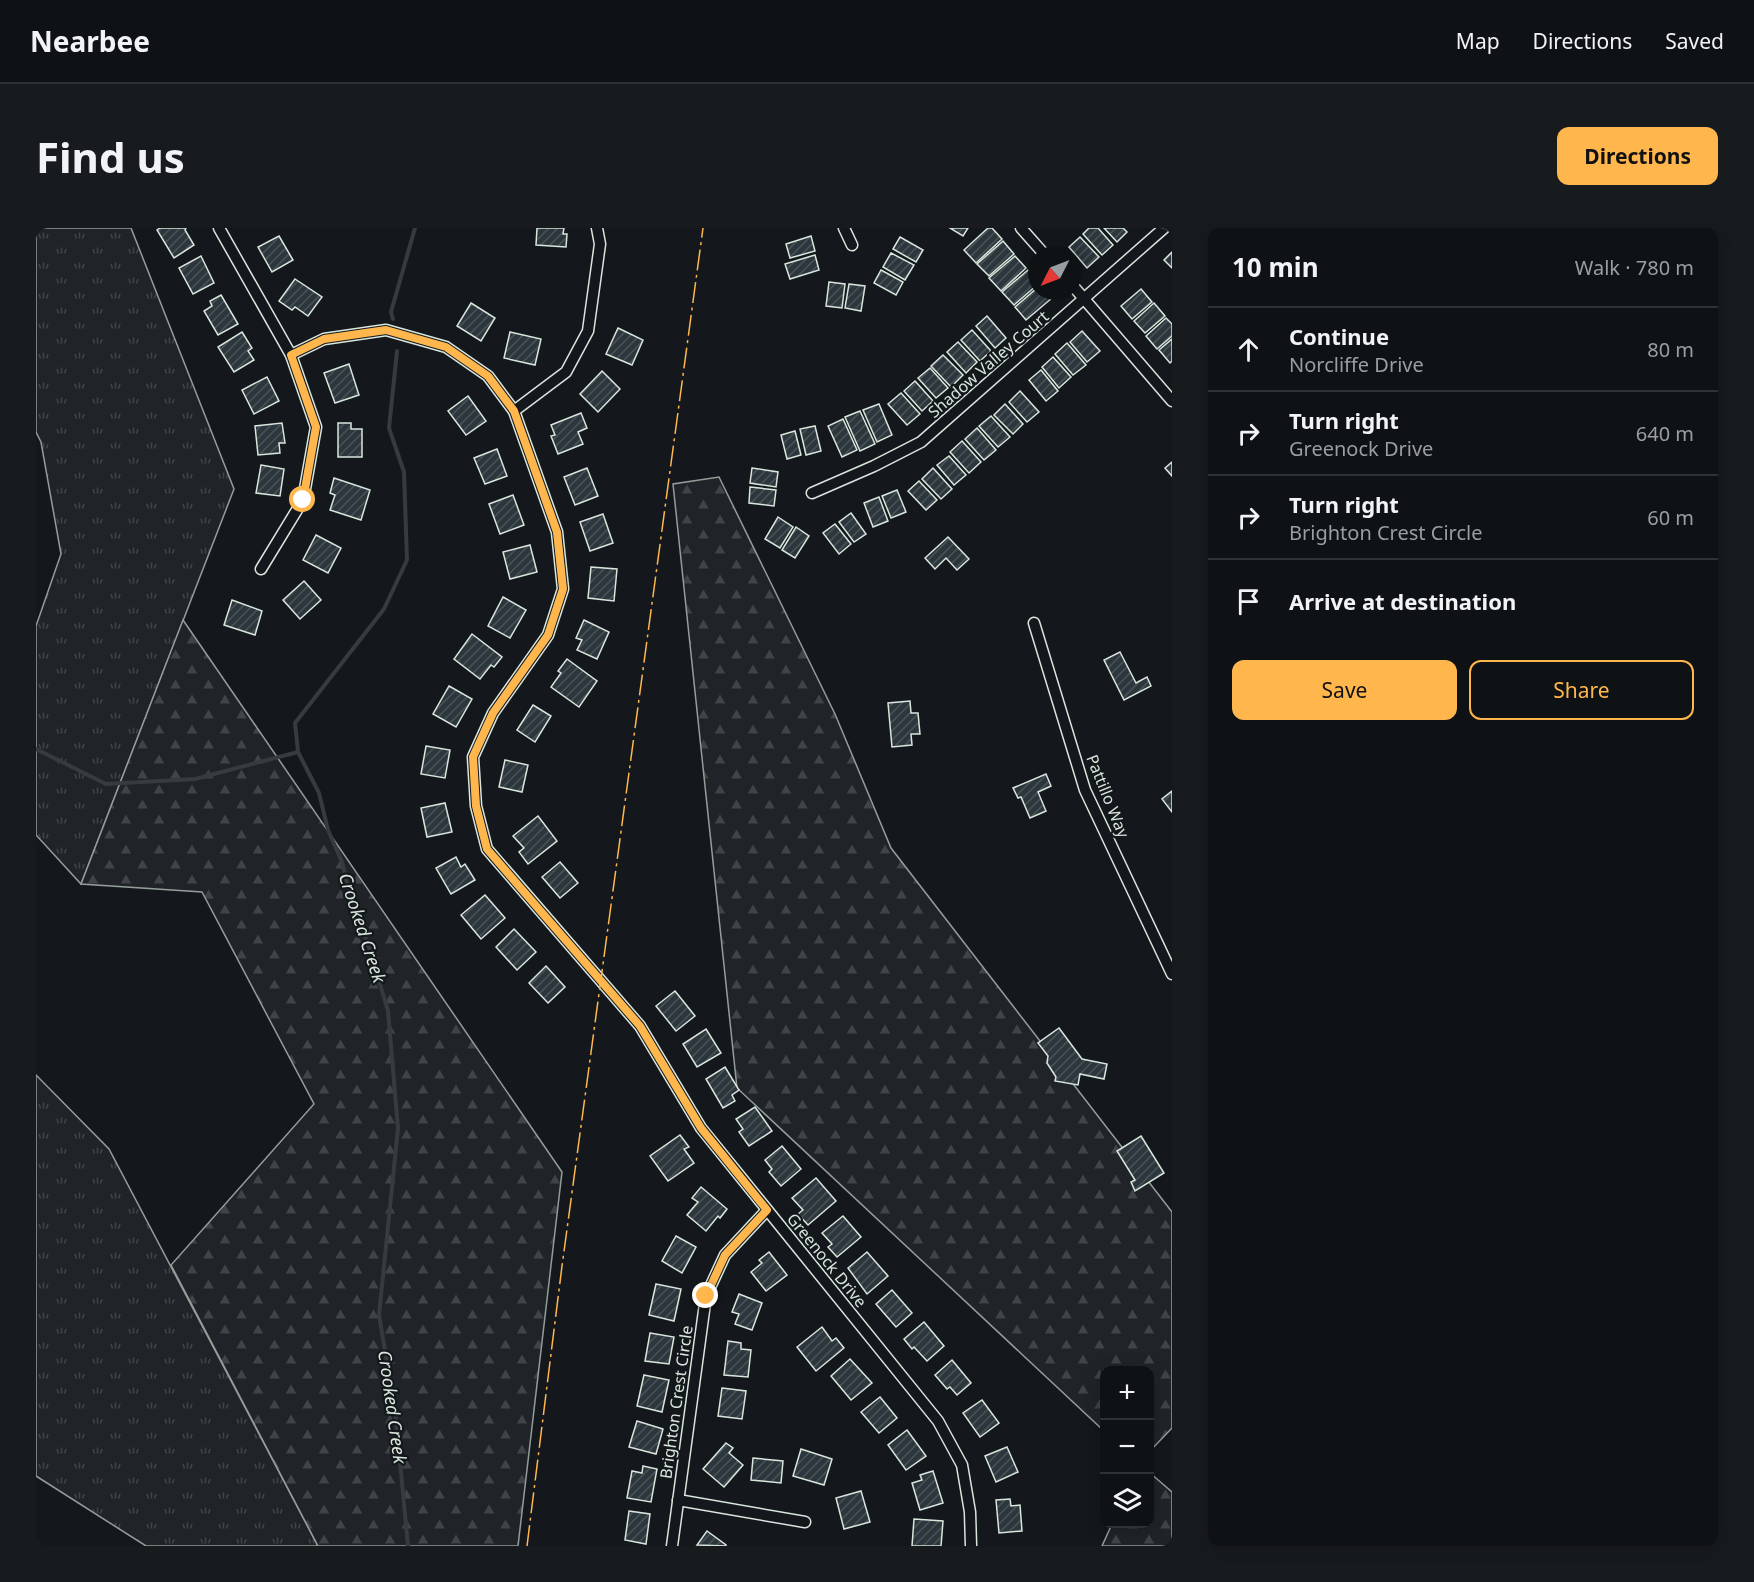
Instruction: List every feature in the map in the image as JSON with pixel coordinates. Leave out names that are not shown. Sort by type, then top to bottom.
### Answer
[{"type":"street","points":[[219,228],[291,355],[316,427],[303,500],[261,569]]},
{"type":"street","points":[[514,411],[566,372],[588,331],[600,244],[597,228]]},
{"type":"street","points":[[844,228],[852,245]]},
{"type":"street","points":[[1021,228],[1037,246]]},
{"type":"street","name":"Shadow Valley Court","points":[[812,493],[874,466],[921,442],[1164,228]]},
{"type":"street","points":[[1082,297],[1172,401]]},
{"type":"street","name":"Greenock Drive","points":[[291,355],[324,339],[386,330],[446,347],[488,376],[514,411],[557,532],[563,589],[548,635],[493,713],[473,757],[476,806],[487,849],[640,1026],[701,1128],[938,1421],[962,1465],[970,1512],[971,1546]]},
{"type":"street","name":"Pattillo Way","points":[[1034,623],[1085,790],[1172,974]]},
{"type":"street","name":"Brighton Crest Circle","points":[[672,1546],[706,1296],[725,1255],[767,1210]]},
{"type":"street","points":[[678,1500],[805,1522]]},
{"type":"green space","points":[[36,228],[131,228],[234,489],[81,884],[36,835],[36,626],[61,554],[41,442],[36,432]]},
{"type":"green space","points":[[719,477],[835,714],[891,848],[1172,1212],[1172,1428],[1154,1447],[1154,1366],[1100,1366],[1100,1427],[737,1088],[673,484]]},
{"type":"green space","points":[[183,620],[562,1172],[518,1546],[318,1546],[171,1265],[314,1104],[202,892],[81,884]]},
{"type":"green space","points":[[36,1075],[109,1149],[318,1546],[146,1546],[36,1476]]},
{"type":"green space","points":[[1154,1476],[1172,1492],[1172,1546],[1102,1546],[1110,1528],[1154,1528]]},
{"type":"building","points":[[186,228],[194,245],[174,258],[157,230]]},
{"type":"building","points":[[537,228],[564,228],[563,234],[567,234],[566,247],[536,245]]},
{"type":"building","points":[[950,228],[968,228],[963,236]]},
{"type":"building","points":[[988,228],[992,228],[1002,239],[976,263],[964,250]]},
{"type":"building","points":[[1089,228],[1098,228],[1113,245],[1102,255],[1083,234]]},
{"type":"building","points":[[1104,228],[1123,228],[1127,232],[1117,242]]},
{"type":"building","points":[[279,236],[293,260],[272,272],[258,247]]},
{"type":"building","points":[[811,236],[815,251],[790,258],[786,244]]},
{"type":"building","points":[[900,237],[923,250],[916,262],[893,249]]},
{"type":"building","points":[[1080,237],[1099,257],[1087,268],[1082,262],[1082,246],[1070,246]]},
{"type":"building","points":[[1003,241],[1014,254],[989,276],[977,264]]},
{"type":"building","points":[[1172,252],[1172,268],[1164,260]]},
{"type":"building","points":[[891,253],[914,265],[905,280],[883,267]]},
{"type":"building","points":[[815,255],[819,270],[790,279],[785,264]]},
{"type":"building","points":[[201,256],[214,283],[193,294],[179,268]]},
{"type":"building","points":[[1015,256],[1026,268],[1001,291],[989,278]]},
{"type":"building","points":[[881,270],[903,282],[896,295],[874,283]]},
{"type":"building","points":[[1028,270],[1028,293],[1014,305],[1002,292]]},
{"type":"building","points":[[295,279],[322,297],[308,316],[295,307],[292,310],[279,301]]},
{"type":"building","points":[[829,282],[845,284],[842,308],[826,306]]},
{"type":"building","points":[[849,284],[865,286],[861,311],[845,308]]},
{"type":"building","points":[[1141,289],[1152,302],[1132,319],[1121,306]]},
{"type":"building","points":[[221,295],[238,324],[218,335],[204,311],[212,306],[210,301]]},
{"type":"building","points":[[1028,296],[1028,300],[1050,300],[1026,320],[1015,307]]},
{"type":"building","points":[[471,303],[495,318],[481,341],[457,326]]},
{"type":"building","points":[[1154,303],[1165,316],[1145,333],[1134,321]]},
{"type":"building","points":[[987,316],[1006,338],[995,348],[976,326]]},
{"type":"building","points":[[1166,318],[1172,324],[1172,336],[1157,349],[1146,336]]},
{"type":"building","points":[[618,328],[643,340],[632,365],[606,354]]},
{"type":"building","points":[[972,330],[991,351],[980,361],[961,340]]},
{"type":"building","points":[[1082,331],[1100,351],[1087,362],[1070,342]]},
{"type":"building","points":[[242,332],[252,348],[248,351],[254,360],[234,372],[218,347]]},
{"type":"building","points":[[510,332],[541,339],[535,365],[504,358]]},
{"type":"building","points":[[1172,339],[1172,361],[1170,363],[1159,350]]},
{"type":"building","points":[[958,342],[977,362],[966,373],[947,352]]},
{"type":"building","points":[[1067,343],[1086,365],[1073,375],[1055,354]]},
{"type":"building","points":[[943,355],[963,375],[951,387],[931,366]]},
{"type":"building","points":[[1053,357],[1071,377],[1059,388],[1042,367]]},
{"type":"building","points":[[349,364],[359,395],[335,403],[324,373]]},
{"type":"building","points":[[930,368],[948,388],[936,398],[918,378]]},
{"type":"building","points":[[1041,370],[1058,391],[1046,401],[1029,380]]},
{"type":"building","points":[[602,371],[620,389],[598,412],[580,394]]},
{"type":"building","points":[[267,377],[279,401],[254,414],[242,390]]},
{"type":"building","points":[[915,381],[933,401],[922,411],[904,391]]},
{"type":"building","points":[[1020,391],[1039,412],[1027,422],[1009,402]]},
{"type":"building","points":[[901,393],[920,414],[907,425],[888,404]]},
{"type":"building","points":[[468,396],[486,421],[466,435],[448,411]]},
{"type":"building","points":[[879,404],[892,435],[877,442],[863,410]]},
{"type":"building","points":[[1005,404],[1023,424],[1013,434],[994,415]]},
{"type":"building","points":[[860,411],[875,444],[860,451],[845,417]]},
{"type":"building","points":[[581,413],[587,428],[578,432],[583,444],[558,454],[551,436],[555,435],[551,425]]},
{"type":"building","points":[[991,416],[1010,437],[998,447],[979,426]]},
{"type":"building","points":[[843,419],[857,450],[842,457],[828,426]]},
{"type":"building","points":[[282,423],[285,443],[279,443],[280,453],[258,455],[255,426]]},
{"type":"building","points":[[338,423],[351,423],[351,429],[362,429],[362,457],[338,457]]},
{"type":"building","points":[[815,426],[821,451],[806,455],[800,429]]},
{"type":"building","points":[[977,428],[996,450],[984,460],[965,439]]},
{"type":"building","points":[[795,431],[801,455],[787,459],[781,435]]},
{"type":"building","points":[[962,441],[981,462],[969,473],[950,452]]},
{"type":"building","points":[[497,449],[507,476],[485,484],[474,458]]},
{"type":"building","points":[[949,456],[966,475],[954,485],[937,465]]},
{"type":"building","points":[[1172,462],[1172,476],[1165,468]]},
{"type":"building","points":[[261,465],[284,469],[280,496],[256,493]]},
{"type":"building","points":[[587,468],[598,496],[575,505],[564,477]]},
{"type":"building","points":[[752,468],[778,472],[776,487],[750,483]]},
{"type":"building","points":[[933,468],[952,489],[941,499],[922,479]]},
{"type":"building","points":[[334,478],[370,490],[361,520],[330,510],[335,495],[330,493]]},
{"type":"building","points":[[919,481],[937,500],[926,510],[908,491]]},
{"type":"building","points":[[750,487],[776,490],[774,506],[749,503]]},
{"type":"building","points":[[897,490],[906,512],[891,518],[882,496]]},
{"type":"building","points":[[513,495],[524,525],[500,534],[489,504]]},
{"type":"building","points":[[879,497],[888,521],[873,527],[864,503]]},
{"type":"building","points":[[851,513],[866,534],[854,542],[839,522]]},
{"type":"building","points":[[603,514],[613,543],[590,551],[580,522]]},
{"type":"building","points":[[778,517],[793,527],[780,548],[765,539]]},
{"type":"building","points":[[835,524],[851,544],[839,554],[823,533]]},
{"type":"building","points":[[796,527],[809,536],[795,558],[782,550]]},
{"type":"building","points":[[316,535],[341,548],[328,573],[303,560]]},
{"type":"building","points":[[948,537],[969,559],[957,570],[946,558],[935,569],[925,558]]},
{"type":"building","points":[[530,545],[537,572],[510,579],[503,552]]},
{"type":"building","points":[[591,567],[617,569],[614,601],[588,598]]},
{"type":"building","points":[[304,581],[321,600],[300,619],[283,600]]},
{"type":"building","points":[[503,597],[526,610],[510,638],[488,626]]},
{"type":"building","points":[[232,600],[262,611],[255,635],[224,625]]},
{"type":"building","points":[[584,620],[609,632],[597,659],[577,650],[582,640],[576,638]]},
{"type":"building","points":[[472,634],[502,657],[494,667],[491,665],[480,679],[454,659]]},
{"type":"building","points":[[1120,652],[1136,683],[1147,677],[1151,686],[1124,700],[1104,660]]},
{"type":"building","points":[[567,659],[597,681],[579,707],[551,687],[561,673],[558,671]]},
{"type":"building","points":[[449,686],[472,699],[456,727],[433,714]]},
{"type":"building","points":[[910,701],[911,713],[918,713],[920,734],[911,734],[912,745],[892,747],[888,703]]},
{"type":"building","points":[[533,705],[551,716],[535,742],[517,730]]},
{"type":"building","points":[[426,746],[450,750],[445,778],[421,774]]},
{"type":"building","points":[[505,760],[528,765],[522,792],[499,787]]},
{"type":"building","points":[[1046,774],[1051,786],[1038,792],[1046,811],[1030,818],[1021,797],[1018,798],[1013,788]]},
{"type":"building","points":[[1172,791],[1172,812],[1162,799]]},
{"type":"building","points":[[445,803],[452,832],[427,837],[421,808]]},
{"type":"building","points":[[538,816],[557,841],[528,864],[519,852],[524,848],[513,836]]},
{"type":"building","points":[[456,857],[461,867],[465,864],[475,880],[451,894],[436,868]]},
{"type":"building","points":[[560,862],[578,883],[560,898],[542,877]]},
{"type":"building","points":[[485,895],[505,918],[481,939],[461,915]]},
{"type":"building","points":[[514,929],[536,952],[517,970],[496,947]]},
{"type":"building","points":[[546,966],[565,987],[548,1003],[529,983]]},
{"type":"building","points":[[675,991],[695,1016],[676,1031],[656,1006]]},
{"type":"building","points":[[1059,1028],[1082,1059],[1107,1064],[1104,1079],[1080,1074],[1078,1085],[1055,1081],[1056,1077],[1047,1063],[1048,1056],[1038,1043]]},
{"type":"building","points":[[706,1029],[721,1053],[697,1067],[683,1044]]},
{"type":"building","points":[[725,1067],[739,1090],[732,1095],[735,1101],[723,1108],[706,1079]]},
{"type":"building","points":[[755,1107],[772,1131],[749,1146],[739,1132],[743,1129],[736,1119]]},
{"type":"building","points":[[680,1135],[689,1147],[684,1149],[694,1163],[668,1181],[650,1156]]},
{"type":"building","points":[[1141,1136],[1164,1173],[1135,1191],[1131,1182],[1135,1180],[1117,1151]]},
{"type":"building","points":[[782,1146],[801,1169],[781,1186],[769,1172],[772,1169],[765,1160]]},
{"type":"building","points":[[816,1178],[836,1201],[808,1225],[798,1214],[803,1210],[792,1198]]},
{"type":"building","points":[[701,1187],[727,1209],[706,1231],[687,1215],[698,1202],[692,1198]]},
{"type":"building","points":[[843,1216],[861,1237],[837,1257],[828,1247],[832,1244],[822,1233]]},
{"type":"building","points":[[676,1236],[696,1247],[682,1273],[662,1261]]},
{"type":"building","points":[[769,1252],[787,1275],[766,1291],[751,1272],[762,1263],[759,1260]]},
{"type":"building","points":[[867,1252],[888,1276],[867,1294],[848,1268]]},
{"type":"building","points":[[656,1284],[681,1289],[674,1321],[649,1315]]},
{"type":"building","points":[[892,1290],[912,1313],[896,1327],[876,1304]]},
{"type":"building","points":[[739,1294],[762,1303],[752,1330],[735,1324],[739,1314],[732,1312]]},
{"type":"building","points":[[924,1322],[944,1346],[927,1361],[904,1339]]},
{"type":"building","points":[[822,1327],[832,1341],[836,1338],[844,1348],[816,1371],[797,1347]]},
{"type":"building","points":[[650,1333],[674,1337],[669,1364],[645,1361]]},
{"type":"building","points":[[728,1341],[741,1343],[741,1349],[751,1350],[748,1377],[724,1375]]},
{"type":"building","points":[[850,1359],[872,1383],[851,1400],[831,1376]]},
{"type":"building","points":[[952,1360],[971,1383],[957,1395],[950,1387],[947,1389],[935,1375]]},
{"type":"building","points":[[644,1375],[669,1380],[662,1412],[637,1406]]},
{"type":"building","points":[[722,1388],[746,1391],[742,1419],[718,1416]]},
{"type":"building","points":[[880,1397],[897,1418],[879,1433],[861,1412]]},
{"type":"building","points":[[982,1400],[999,1423],[980,1437],[963,1413]]},
{"type":"building","points":[[637,1421],[663,1429],[656,1454],[629,1447]]},
{"type":"building","points":[[907,1430],[926,1456],[906,1470],[888,1445]]},
{"type":"building","points":[[726,1443],[733,1448],[729,1453],[743,1465],[724,1487],[703,1469]]},
{"type":"building","points":[[1007,1447],[1018,1472],[996,1482],[985,1456]]},
{"type":"building","points":[[801,1449],[832,1459],[824,1485],[793,1476]]},
{"type":"building","points":[[753,1458],[783,1461],[781,1483],[751,1480]]},
{"type":"building","points":[[643,1466],[657,1469],[651,1502],[627,1498],[632,1471],[642,1473]]},
{"type":"building","points":[[933,1471],[943,1503],[920,1510],[912,1483],[922,1480],[920,1475]]},
{"type":"building","points":[[861,1491],[870,1522],[844,1529],[836,1498]]},
{"type":"building","points":[[1010,1499],[1011,1506],[1020,1505],[1022,1531],[999,1533],[996,1500]]},
{"type":"building","points":[[629,1511],[650,1514],[646,1544],[625,1540]]},
{"type":"building","points":[[914,1519],[943,1521],[941,1546],[912,1546]]},
{"type":"building","points":[[707,1531],[726,1545],[726,1546],[697,1545]]},
{"type":"waterway","name":"Crooked Creek","points":[[393,319],[391,312],[415,228]]},
{"type":"waterway","name":"Crooked Creek","points":[[397,351],[389,428],[404,472],[407,560],[384,609],[295,723],[298,752],[319,793],[328,830],[342,862],[351,899],[369,947],[388,1011],[398,1128],[379,1315],[395,1409],[408,1546]]},
{"type":"waterway","points":[[36,749],[106,784],[195,779],[298,752]]},
{"type":"power","points":[[527,1546],[562,1266],[703,228]]},
{"type":"route","points":[[303,500],[316,427],[291,355],[324,339],[386,330],[446,347],[488,376],[514,411],[557,532],[563,589],[548,635],[493,713],[473,757],[476,806],[487,849],[640,1026],[701,1128],[767,1210],[725,1255],[706,1296]]}]
